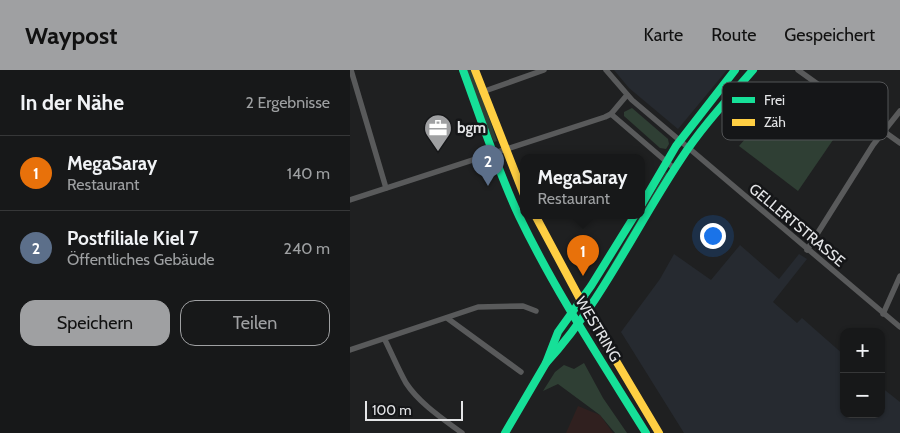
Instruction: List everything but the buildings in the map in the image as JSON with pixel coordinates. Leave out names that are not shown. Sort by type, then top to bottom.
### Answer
[{"type":"main road","name":"WESTRING","points":[[463,70],[503,181],[520,218]]},
{"type":"main road","points":[[475,70],[520,186]]},
{"type":"main road","points":[[726,82],[735,70]]},
{"type":"main road","points":[[743,82],[753,70]]},
{"type":"main road","points":[[645,199],[680,140],[722,87]]},
{"type":"main road","points":[[645,218],[689,149],[722,108]]},
{"type":"main road","name":"WESTRING","points":[[521,219],[578,324],[646,433]]},
{"type":"main road","name":"WESTRING","points":[[536,219],[587,312],[659,433]]},
{"type":"main road","points":[[546,363],[555,337],[581,301],[632,219]]},
{"type":"main road","points":[[505,433],[546,363],[587,312],[644,219]]},
{"type":"street","points":[[351,70],[386,188]]},
{"type":"street","points":[[482,92],[544,70]]},
{"type":"street","name":"GELLERTSTRASSE","points":[[606,70],[627,95],[900,328]]},
{"type":"street","points":[[798,70],[815,82]]},
{"type":"street","points":[[350,200],[611,114],[627,95]]},
{"type":"street","points":[[888,125],[900,112]]},
{"type":"street","points":[[611,114],[675,169]]},
{"type":"street","points":[[888,135],[900,143]]},
{"type":"street","points":[[807,250],[877,140]]},
{"type":"street","points":[[883,314],[900,276]]},
{"type":"street","points":[[350,350],[385,340],[478,307],[524,306],[536,311]]},
{"type":"street","points":[[447,318],[521,372]]},
{"type":"street","points":[[385,340],[398,368],[412,390],[436,413],[462,433]]},
{"type":"shaded area","points":[[614,70],[727,70],[678,129],[629,88]]},
{"type":"shaded area","points":[[740,245],[779,279],[799,254],[807,259],[773,302],[797,323],[802,318],[840,351],[840,418],[885,418],[885,390],[900,402],[900,433],[684,433],[621,332],[660,279],[674,254],[711,280]]},
{"type":"shaded area","points":[[578,406],[600,415],[613,433],[566,433]]},
{"type":"green space","points":[[466,70],[473,70],[497,141],[494,142],[476,102]]},
{"type":"green space","points":[[632,108],[668,139],[669,144],[666,149],[660,148],[624,116],[624,112]]},
{"type":"green space","points":[[744,140],[833,140],[798,191],[739,146]]},
{"type":"green space","points":[[666,172],[669,174],[645,212],[645,208]]},
{"type":"green space","points":[[638,219],[641,219],[598,291],[597,289]]},
{"type":"green space","points":[[584,363],[603,398],[627,433],[615,433],[600,415],[558,384],[543,391],[555,372],[564,365],[574,369]]},
{"type":"traffic: fast","points":[[463,70],[503,180],[520,218]]},
{"type":"traffic: fast","points":[[726,82],[735,70]]},
{"type":"traffic: fast","points":[[743,82],[753,70]]},
{"type":"traffic: fast","points":[[645,199],[676,146],[722,87]]},
{"type":"traffic: fast","points":[[645,217],[689,147],[722,106]]},
{"type":"traffic: fast","points":[[520,219],[548,272],[646,433]]},
{"type":"traffic: fast","points":[[505,433],[546,363],[558,332],[591,286],[633,219]]},
{"type":"traffic: fast","points":[[546,363],[566,340],[601,290],[644,219]]},
{"type":"traffic: slow","points":[[475,70],[520,185]]},
{"type":"traffic: slow","points":[[537,219],[587,312],[659,433]]},
{"type":"place","name":"bgm","points":[[438,152]]},
{"type":"place","name":"Postfiliale Kiel 7","points":[[488,186]]},
{"type":"place","name":"MegaSaray","points":[[583,276]]}]
